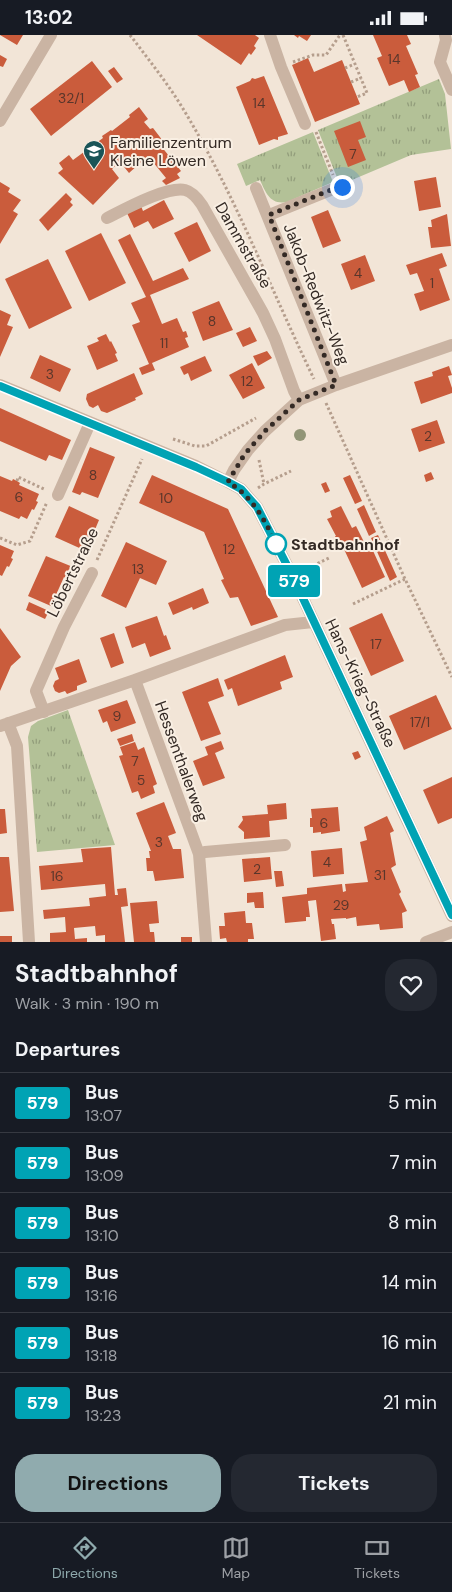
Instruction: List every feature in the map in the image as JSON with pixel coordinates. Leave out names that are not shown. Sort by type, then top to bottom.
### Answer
[{"type":"street","points":[[0,121],[51,35]]},
{"type":"street","points":[[270,35],[281,67],[310,128]]},
{"type":"street","points":[[445,35],[446,40],[440,62],[452,90]]},
{"type":"street","name":"Jakob-Redwitz-Weg","points":[[269,215],[340,187]]},
{"type":"street","name":"Jakob-Redwitz-Weg","points":[[256,188],[269,215],[336,385]]},
{"type":"street","name":"Dammstraße","points":[[107,219],[139,203],[171,191],[184,190],[194,195],[202,205],[263,313],[299,400]]},
{"type":"street","points":[[228,482],[244,455],[254,443],[299,400],[336,385],[452,345]]},
{"type":"street","name":"Hans-Krieg-Straße","points":[[0,385],[228,482],[241,489],[257,507],[292,575],[452,916]]},
{"type":"street","points":[[55,494],[90,423]]},
{"type":"street","name":"Löbertstraße","points":[[44,712],[36,691],[64,627],[92,573]]},
{"type":"street","points":[[29,942],[17,746],[4,724],[135,680],[285,625],[314,622]]},
{"type":"street","name":"Hessenthalerweg","points":[[135,680],[199,854],[206,942]]},
{"type":"street","points":[[199,854],[285,845]]},
{"type":"street","points":[[426,942],[452,932]]},
{"type":"path","points":[[130,35],[185,111],[250,236],[452,677]]},
{"type":"path","points":[[281,67],[313,55],[326,55],[339,37],[355,64],[367,93],[357,97]]},
{"type":"path","points":[[345,68],[355,64]]},
{"type":"path","points":[[351,82],[361,78]]},
{"type":"path","points":[[310,128],[340,187]]},
{"type":"path","points":[[168,437],[196,446],[206,446],[258,416]]},
{"type":"path","name":"Löbertstraße","points":[[92,573],[147,446]]},
{"type":"path","points":[[248,497],[264,484],[292,471]]},
{"type":"path","points":[[0,538],[17,545],[30,541],[55,494],[18,477],[16,481]]},
{"type":"path","points":[[292,575],[331,557]]},
{"type":"path","points":[[353,604],[406,579]]},
{"type":"green space","points":[[439,79],[445,94],[451,149],[411,155],[340,185],[318,130]]},
{"type":"green space","points":[[313,132],[333,182],[287,202],[276,202],[269,197],[260,180],[246,186],[237,164]]},
{"type":"green space","points":[[68,710],[115,845],[37,852],[28,737],[31,726],[38,721]]},
{"type":"building","points":[[0,35],[23,35],[17,45]]},
{"type":"building","points":[[197,35],[255,35],[259,38],[254,46],[256,48],[251,55],[249,53],[241,65]]},
{"type":"building","points":[[294,35],[311,35],[307,41]]},
{"type":"building","points":[[373,35],[407,35],[411,44],[406,46],[418,74],[415,75],[420,87],[409,92],[404,80],[389,86],[377,58],[382,56]]},
{"type":"building","points":[[0,55],[7,59],[3,67],[0,66]]},
{"type":"building","points":[[308,58],[314,72],[342,60],[360,104],[315,122],[292,65]]},
{"type":"building","points":[[92,61],[112,87],[51,136],[30,109]]},
{"type":"building","points":[[114,67],[123,79],[117,83],[108,71]]},
{"type":"building","points":[[264,76],[288,134],[278,137],[278,140],[274,139],[259,145],[236,87],[250,81],[252,78]]},
{"type":"building","points":[[139,107],[148,119],[144,122],[150,129],[153,128],[163,141],[161,146],[181,171],[177,174],[180,178],[166,185],[162,181],[166,178],[148,156],[129,173],[120,162],[112,169],[119,178],[93,205],[58,173],[63,169],[59,163],[69,155],[73,160],[103,138],[102,136],[130,117],[129,115]]},
{"type":"building","points":[[360,121],[366,137],[358,140],[366,160],[348,167],[334,131]]},
{"type":"building","points":[[436,177],[441,207],[419,211],[414,181]]},
{"type":"building","points":[[0,182],[10,188],[8,192],[21,200],[13,211],[18,214],[0,244]]},
{"type":"building","points":[[66,193],[72,199],[70,202],[73,205],[48,231],[39,220]]},
{"type":"building","points":[[164,200],[174,219],[153,229],[148,221],[134,228],[127,213],[141,206],[143,211]]},
{"type":"building","points":[[328,210],[341,241],[323,248],[311,217]]},
{"type":"building","points":[[447,214],[451,246],[431,248],[428,227],[432,227],[431,220]]},
{"type":"building","points":[[197,222],[211,251],[189,262],[174,233]]},
{"type":"building","points":[[101,233],[126,283],[89,301],[65,251]]},
{"type":"building","points":[[130,234],[153,281],[183,268],[189,279],[150,295],[162,324],[177,318],[183,332],[186,331],[188,337],[185,338],[189,347],[152,363],[155,370],[142,375],[139,368],[149,364],[132,325],[140,322],[131,303],[146,297],[118,240]]},
{"type":"building","points":[[442,253],[447,266],[439,269],[450,300],[420,311],[414,294],[424,291],[417,273],[410,275],[406,265]]},
{"type":"building","points":[[365,255],[375,281],[351,290],[341,264]]},
{"type":"building","points":[[48,259],[72,308],[29,329],[5,279]]},
{"type":"building","points":[[219,301],[233,330],[203,341],[192,312]]},
{"type":"building","points":[[0,310],[11,315],[7,325],[13,327],[0,357]]},
{"type":"building","points":[[250,327],[257,341],[243,347],[236,333]]},
{"type":"building","points":[[106,334],[117,353],[115,354],[118,361],[97,370],[87,346],[99,341],[97,338]]},
{"type":"building","points":[[267,351],[272,358],[258,366],[253,356]]},
{"type":"building","points":[[40,355],[71,369],[60,392],[30,378]]},
{"type":"building","points":[[205,356],[212,371],[191,381],[188,373],[184,375],[180,367]]},
{"type":"building","points":[[252,363],[265,388],[243,399],[229,375]]},
{"type":"building","points":[[449,366],[452,375],[448,376],[452,393],[421,404],[414,382],[433,376],[432,372]]},
{"type":"building","points":[[134,373],[143,394],[135,398],[136,400],[107,413],[101,411],[98,405],[93,408],[89,406],[86,399],[87,394]]},
{"type":"building","points":[[0,408],[71,440],[62,460],[49,455],[46,461],[0,441]]},
{"type":"building","points":[[437,420],[445,443],[419,452],[411,429]]},
{"type":"building","points":[[90,447],[115,457],[98,498],[82,492],[80,495],[72,492]]},
{"type":"building","points":[[431,472],[434,479],[426,482],[424,475]]},
{"type":"building","points":[[152,475],[228,509],[278,617],[251,626],[238,597],[230,598],[221,580],[224,579],[204,532],[139,503]]},
{"type":"building","points":[[350,475],[362,501],[355,504],[343,478]]},
{"type":"building","points":[[0,476],[12,481],[13,479],[20,483],[19,485],[39,494],[36,501],[38,502],[27,519],[21,516],[19,519],[0,511]]},
{"type":"building","points":[[326,482],[330,491],[325,493],[321,484]]},
{"type":"building","points":[[364,505],[376,532],[369,536],[357,509]]},
{"type":"building","points":[[69,506],[99,520],[86,551],[55,537]]},
{"type":"building","points":[[341,506],[352,528],[356,526],[365,544],[369,542],[385,577],[362,588],[343,547],[340,548],[327,519],[332,517],[330,511]]},
{"type":"building","points":[[378,535],[397,577],[390,581],[371,538]]},
{"type":"building","points":[[126,542],[167,561],[156,585],[140,578],[126,608],[101,596]]},
{"type":"building","points":[[0,545],[14,551],[11,558],[13,559],[2,576],[0,575]]},
{"type":"building","points":[[46,556],[73,567],[67,579],[64,577],[51,606],[28,596]]},
{"type":"building","points":[[203,588],[209,603],[193,610],[192,607],[173,615],[168,603]]},
{"type":"building","points":[[29,602],[49,611],[45,619],[26,610]]},
{"type":"building","points":[[382,613],[404,661],[371,676],[349,628]]},
{"type":"building","points":[[157,616],[171,649],[150,657],[145,643],[132,648],[125,627]]},
{"type":"building","points":[[0,628],[21,657],[11,666],[0,691]]},
{"type":"building","points":[[114,633],[124,663],[111,668],[100,638]]},
{"type":"building","points":[[285,655],[293,677],[280,682],[282,689],[238,706],[232,688],[228,690],[224,680]]},
{"type":"building","points":[[79,659],[87,682],[77,686],[77,690],[67,694],[65,691],[59,693],[55,691],[53,686],[55,681],[59,679],[55,668]]},
{"type":"building","points":[[218,678],[224,696],[208,702],[221,734],[201,741],[182,692]]},
{"type":"building","points":[[436,695],[452,729],[404,750],[389,716]]},
{"type":"building","points":[[127,700],[136,723],[111,732],[107,721],[103,723],[98,710]]},
{"type":"building","points":[[132,734],[134,741],[120,746],[117,739]]},
{"type":"building","points":[[221,741],[224,749],[215,753],[225,778],[203,786],[193,761],[208,755],[205,747]]},
{"type":"building","points":[[135,742],[138,750],[144,747],[157,784],[153,786],[155,793],[141,799],[138,791],[132,793],[119,756],[123,755],[120,747]]},
{"type":"building","points":[[358,751],[361,757],[355,760],[352,753]]},
{"type":"building","points":[[452,777],[452,818],[438,824],[423,790]]},
{"type":"building","points":[[164,802],[176,833],[168,836],[173,849],[181,849],[184,878],[155,881],[153,871],[147,871],[146,858],[150,858],[149,851],[151,851],[136,813]]},
{"type":"building","points":[[286,803],[287,819],[269,821],[270,837],[244,839],[244,832],[238,827],[243,820],[242,816],[268,814],[267,805]]},
{"type":"building","points":[[338,807],[340,831],[321,834],[321,832],[313,833],[313,827],[310,827],[311,809]]},
{"type":"building","points":[[0,809],[5,809],[7,833],[0,834]]},
{"type":"building","points":[[387,816],[394,831],[390,833],[396,865],[391,868],[401,892],[399,894],[407,911],[402,913],[403,928],[380,930],[379,924],[357,926],[356,917],[331,919],[332,924],[334,924],[336,939],[321,941],[316,900],[308,901],[310,917],[306,917],[306,921],[285,923],[282,897],[307,894],[307,888],[342,884],[343,892],[346,891],[345,884],[368,882],[360,842],[367,840],[364,827]]},
{"type":"building","points":[[111,847],[115,895],[118,895],[117,889],[126,888],[128,906],[121,907],[125,942],[105,942],[105,935],[96,936],[95,926],[74,928],[75,939],[87,938],[87,942],[50,942],[50,933],[66,932],[65,917],[44,919],[43,910],[90,906],[89,898],[106,896],[105,884],[41,890],[39,866],[83,862],[81,849]]},
{"type":"building","points":[[342,848],[344,874],[313,877],[311,851]]},
{"type":"building","points":[[0,857],[9,857],[14,911],[0,912]]},
{"type":"building","points":[[270,857],[272,879],[244,882],[242,859]]},
{"type":"building","points":[[274,871],[282,871],[284,886],[276,887]]},
{"type":"building","points":[[263,892],[264,908],[255,908],[254,902],[247,903],[247,893]]},
{"type":"building","points":[[157,901],[159,923],[149,924],[150,932],[154,932],[155,942],[134,942],[130,903]]},
{"type":"building","points":[[245,911],[246,923],[252,923],[254,939],[248,939],[248,942],[227,942],[226,938],[220,939],[219,926],[225,926],[224,913]]},
{"type":"building","points":[[0,936],[12,936],[12,942],[0,942]]},
{"type":"building","points":[[181,937],[192,937],[192,942],[181,942]]},
{"type":"bus line","name":"579","points":[[0,386],[131,439],[228,482],[241,489],[257,507],[292,575],[452,915]]},
{"type":"place","name":"Familienzentrum Kleine Löwen","points":[[94,170]]},
{"type":"place","name":"Stadtbahnhof","points":[[276,544]]},
{"type":"route","points":[[276,544],[257,507],[241,489],[228,482],[244,455],[265,431],[299,400],[336,385],[269,215],[342,187]]}]
